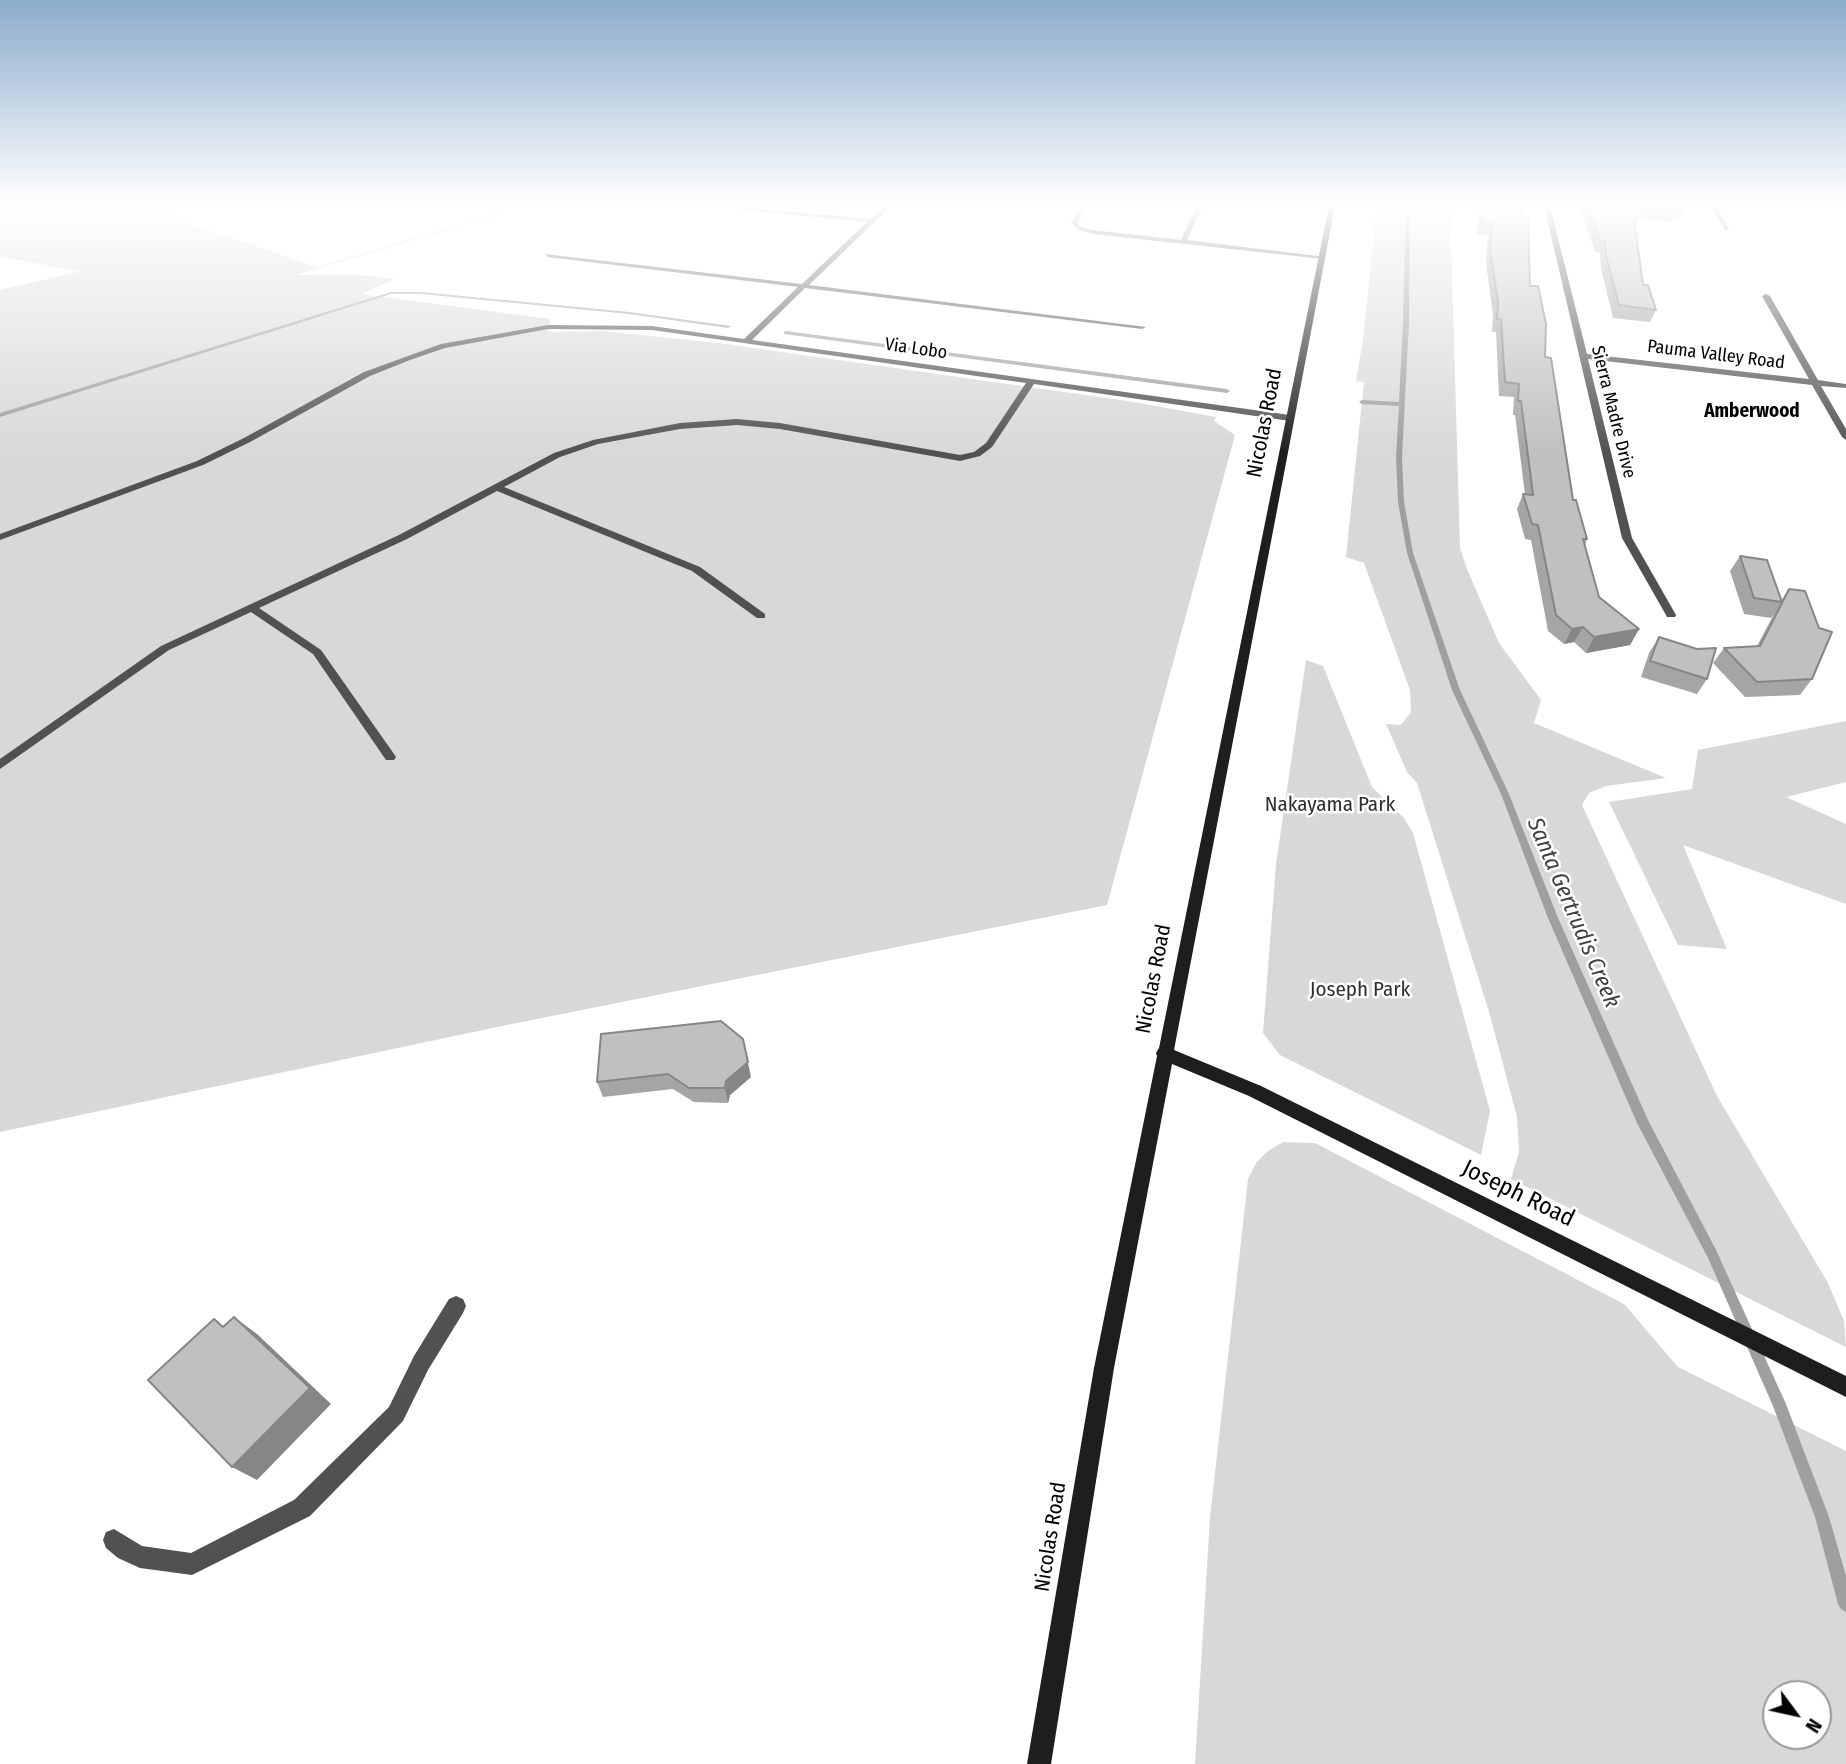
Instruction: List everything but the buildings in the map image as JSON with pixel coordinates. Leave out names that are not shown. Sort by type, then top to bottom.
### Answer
[{"type":"main road","name":"Nicolas Road","points":[[1039,1764],[1104,1368],[1317,288]]},
{"type":"main road","name":"Joseph Road","points":[[1164,1053],[1255,1091],[1846,1387]]},
{"type":"street","points":[[746,341],[801,288]]},
{"type":"street","points":[[822,288],[1142,327]]},
{"type":"street","name":"Sierra Madre Drive","points":[[1567,288],[1627,538],[1671,615]]},
{"type":"street","points":[[1766,296],[1846,437]]},
{"type":"street","name":"Via Lobo","points":[[0,537],[200,463],[367,374],[407,358],[444,346],[535,328],[578,325],[652,328],[1290,418]]},
{"type":"street","name":"Pauma Valley Road","points":[[1583,356],[1846,386]]},
{"type":"street","points":[[0,765],[165,648],[403,537],[556,455],[596,442],[680,426],[714,424],[780,426],[960,458],[977,454],[989,445],[1032,381]]},
{"type":"street","points":[[496,487],[696,569],[761,615]]},
{"type":"street","points":[[253,609],[317,652],[390,757]]},
{"type":"street","points":[[114,1540],[125,1550],[140,1557],[192,1564],[302,1508],[396,1414],[421,1363],[456,1307]]},
{"type":"green space","points":[[373,288],[361,294],[550,319],[549,332],[601,331],[719,343],[1128,401],[1216,417],[1214,421],[1235,435],[1107,905],[502,1026],[0,1132],[0,290]]},
{"type":"green space","points":[[1368,288],[1452,288],[1460,548],[1467,569],[1499,643],[1541,700],[1534,723],[1666,778],[1606,786],[1589,793],[1582,805],[1717,1096],[1828,1283],[1844,1321],[1846,1347],[1511,1179],[1519,1152],[1517,1117],[1490,1015],[1417,783],[1407,772],[1386,724],[1401,725],[1411,712],[1410,690],[1364,563],[1346,557],[1364,382],[1356,381]]},
{"type":"green space","name":"Joseph Park","points":[[1306,660],[1323,666],[1372,787],[1404,818],[1413,833],[1490,1111],[1481,1155],[1280,1055],[1263,1033],[1276,864]]},
{"type":"green space","points":[[1846,721],[1846,782],[1786,797],[1846,824],[1846,904],[1683,845],[1727,949],[1678,945],[1609,802],[1692,789],[1698,750]]},
{"type":"green space","points":[[1283,1142],[1315,1143],[1624,1304],[1678,1367],[1846,1451],[1846,1764],[1195,1764],[1210,1517],[1248,1179],[1256,1163],[1268,1151]]},
{"type":"waterway","name":"Santa Gertrudis Creek","points":[[1402,404],[1407,288]]},
{"type":"waterway","points":[[0,415],[391,293],[421,293],[629,313],[728,326]]},
{"type":"waterway","points":[[786,333],[1227,391]]},
{"type":"waterway","points":[[1362,402],[1402,404]]},
{"type":"waterway","name":"Santa Gertrudis Creek","points":[[1402,404],[1399,457],[1401,502],[1410,553],[1456,690],[1505,794],[1553,918],[1643,1123],[1712,1254],[1779,1404],[1822,1517],[1846,1604]]},
{"type":"district","name":"Amberwood","points":[[1752,412]]},
{"type":"park label","name":"Nakayama Park","points":[[1330,805]]}]
